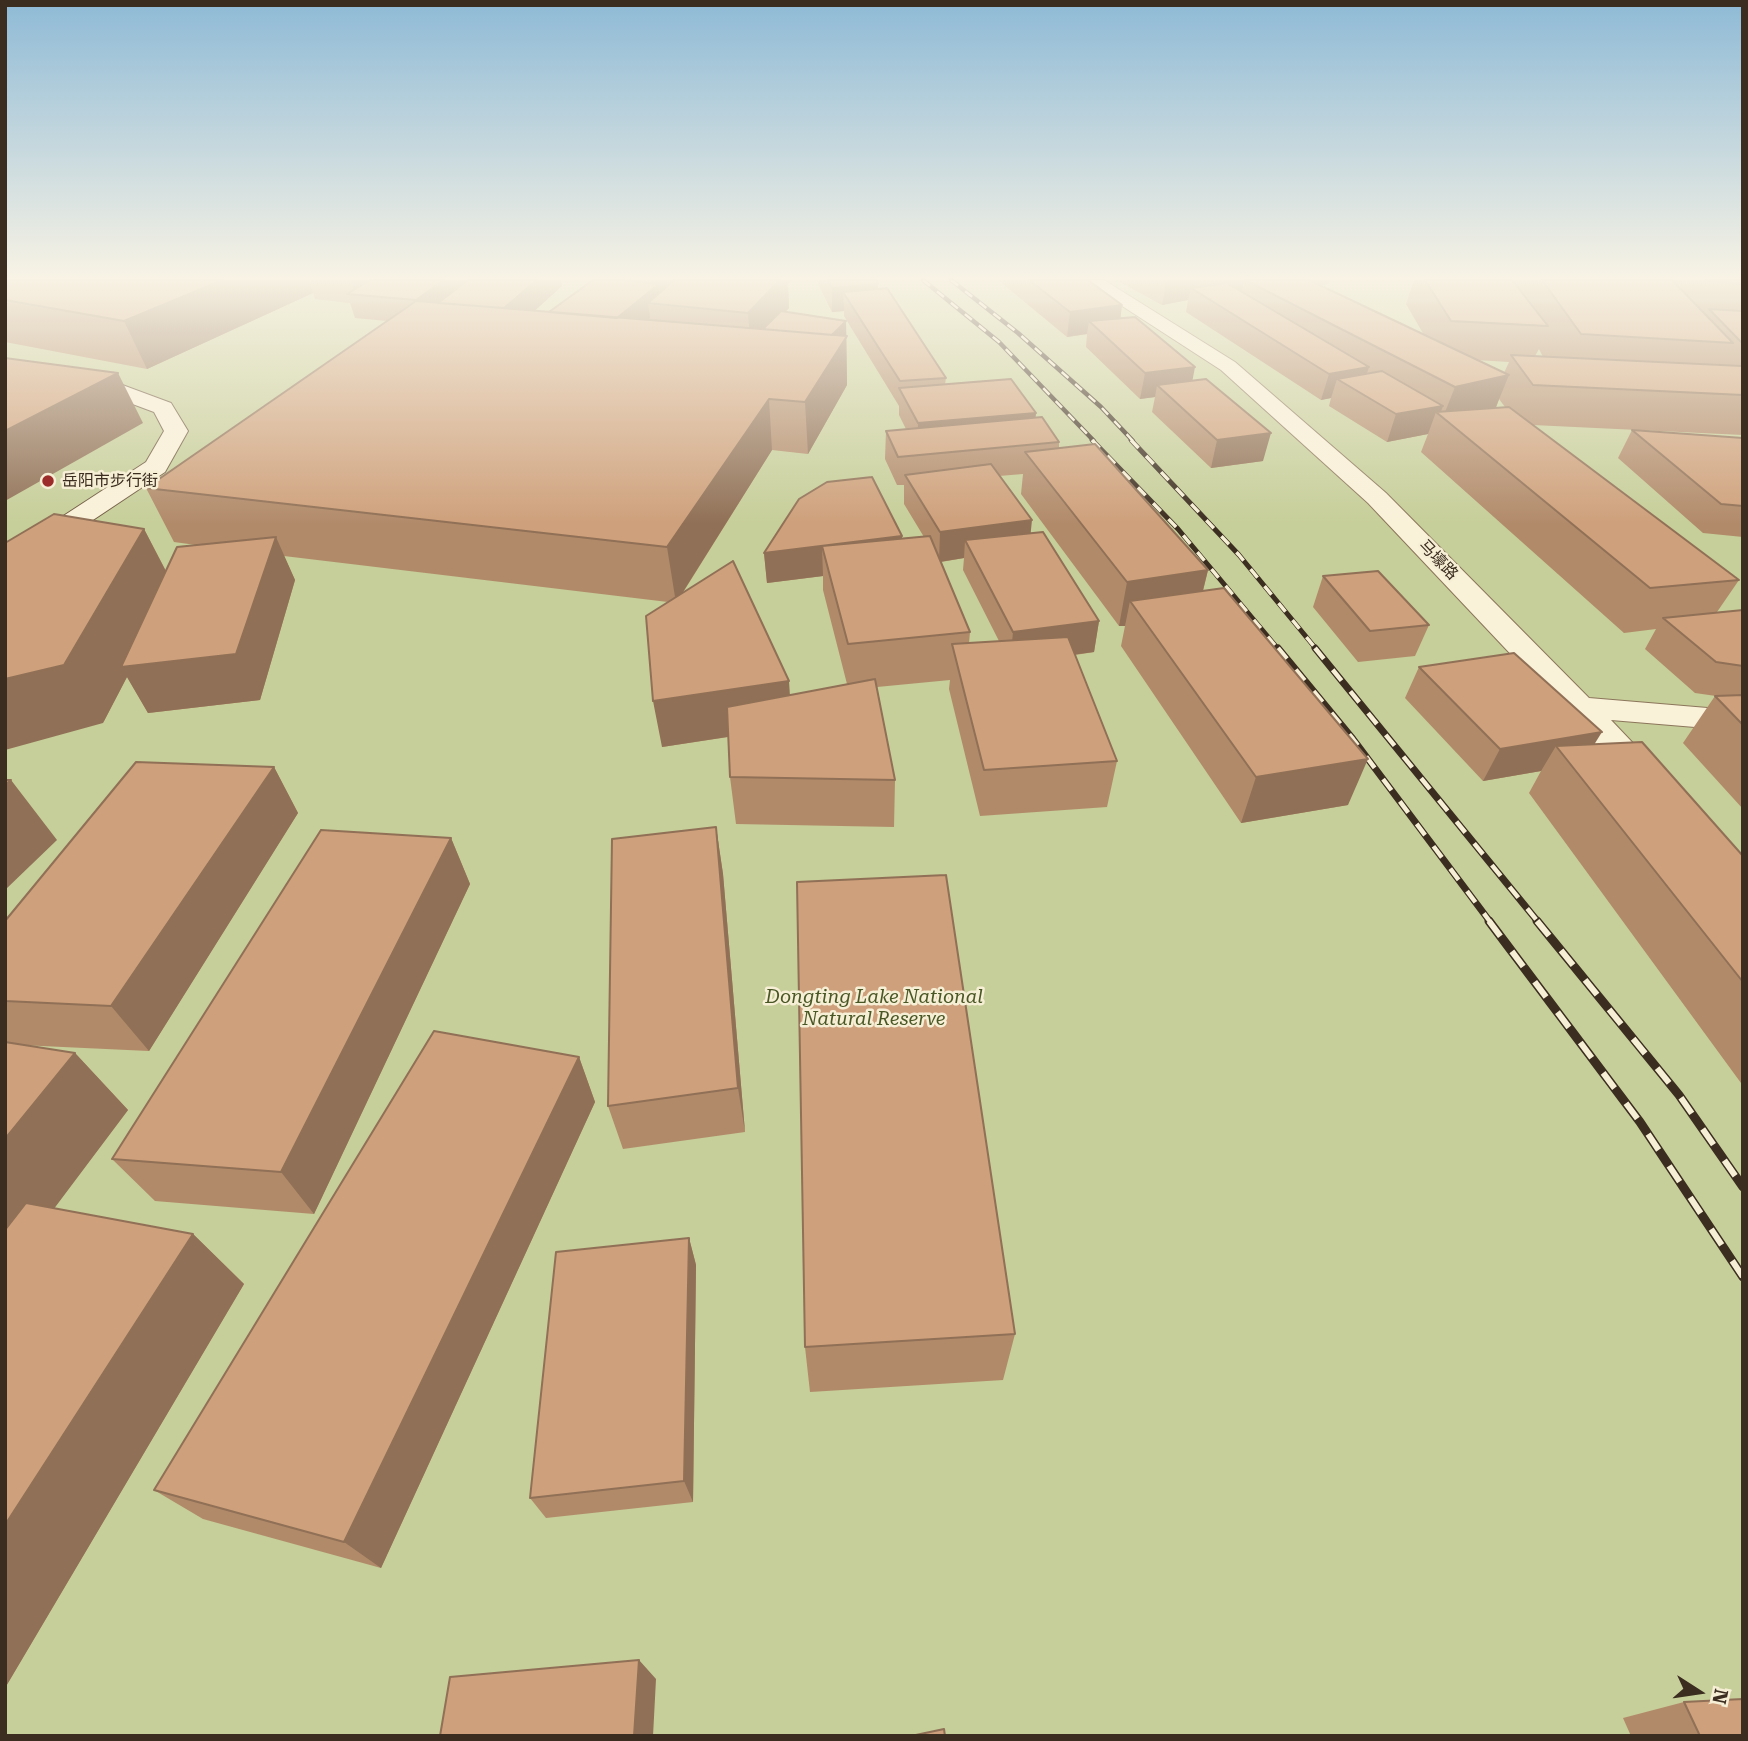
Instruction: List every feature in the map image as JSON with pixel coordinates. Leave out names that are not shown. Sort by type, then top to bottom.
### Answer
[{"type":"street","name":"马壕路","points":[[1220,361],[1377,498],[1581,707],[1670,803]]},
{"type":"street","points":[[5,365],[109,388],[163,408],[176,431],[156,467],[5,566]]},
{"type":"street","points":[[1581,707],[1743,721]]},
{"type":"green space","name":"Dongting Lake National Natural Reserve","points":[[5,361],[1743,361],[1743,1736],[5,1736]]},
{"type":"building","points":[[5,361],[29,361],[118,373],[5,431]]},
{"type":"building","points":[[329,361],[831,361],[805,402],[769,399],[667,547],[146,488]]},
{"type":"building","points":[[887,361],[935,361],[946,378],[900,381]]},
{"type":"building","points":[[1132,361],[1188,361],[1195,367],[1145,373]]},
{"type":"building","points":[[1309,361],[1359,361],[1369,367],[1329,374]]},
{"type":"building","points":[[1404,361],[1480,361],[1509,375],[1455,387]]},
{"type":"building","points":[[1516,361],[1642,361],[1743,367],[1743,395],[1533,385]]},
{"type":"building","points":[[1382,371],[1443,406],[1396,414],[1337,379]]},
{"type":"building","points":[[1011,379],[1036,413],[918,423],[899,388]]},
{"type":"building","points":[[1206,379],[1271,433],[1217,440],[1157,385]]},
{"type":"building","points":[[1509,407],[1739,580],[1650,588],[1436,412]]},
{"type":"building","points":[[1042,417],[1059,442],[898,457],[886,431]]},
{"type":"building","points":[[1632,430],[1743,438],[1743,506],[1721,504]]},
{"type":"building","points":[[1095,444],[1208,570],[1127,582],[1025,452]]},
{"type":"building","points":[[991,464],[1032,520],[940,532],[905,475]]},
{"type":"building","points":[[872,477],[902,536],[764,553],[799,499],[827,482]]},
{"type":"building","points":[[54,514],[144,529],[64,665],[5,679],[5,543]]},
{"type":"building","points":[[1043,532],[1099,621],[1013,632],[965,540]]},
{"type":"building","points":[[930,536],[970,632],[848,644],[822,546]]},
{"type":"building","points":[[276,537],[236,654],[121,667],[177,547]]},
{"type":"building","points":[[733,561],[789,681],[653,701],[646,616]]},
{"type":"building","points":[[1378,571],[1429,625],[1370,631],[1323,576]]},
{"type":"building","points":[[1224,588],[1368,759],[1256,777],[1130,601]]},
{"type":"building","points":[[1743,610],[1743,666],[1716,662],[1663,618]]},
{"type":"building","points":[[1068,637],[1117,761],[984,770],[952,644]]},
{"type":"building","points":[[1514,653],[1602,732],[1500,749],[1419,667]]},
{"type":"building","points":[[875,679],[895,780],[730,777],[727,707]]},
{"type":"building","points":[[1743,695],[1743,725],[1715,696]]},
{"type":"building","points":[[1642,742],[1743,856],[1743,982],[1556,746]]},
{"type":"building","points":[[136,762],[274,767],[111,1006],[5,1001],[5,921]]},
{"type":"building","points":[[716,827],[738,1088],[608,1106],[612,839]]},
{"type":"building","points":[[321,830],[451,838],[281,1172],[112,1159]]},
{"type":"building","points":[[946,875],[1015,1334],[805,1347],[797,882]]},
{"type":"building","points":[[434,1031],[579,1057],[344,1542],[154,1490]]},
{"type":"building","points":[[5,1042],[75,1053],[5,1139]]},
{"type":"building","points":[[26,1203],[193,1234],[5,1525],[5,1230]]},
{"type":"building","points":[[689,1238],[684,1481],[530,1498],[556,1252]]},
{"type":"building","points":[[639,1660],[634,1736],[440,1736],[450,1677]]},
{"type":"building","points":[[1743,1699],[1743,1736],[1700,1736],[1684,1702]]},
{"type":"building","points":[[944,1729],[945,1736],[911,1736]]},
{"type":"railway","points":[[1017,361],[1094,441]]},
{"type":"railway","points":[[1050,361],[1101,407],[1133,441]]},
{"type":"railway","points":[[1092,440],[1178,529],[1279,650]]},
{"type":"railway","points":[[1131,440],[1239,555],[1317,650]]},
{"type":"railway","points":[[1278,648],[1353,739],[1491,923]]},
{"type":"railway","points":[[1315,648],[1539,923]]},
{"type":"railway","points":[[1489,921],[1640,1122],[1743,1277]]},
{"type":"railway","points":[[1537,921],[1679,1095],[1743,1187]]},
{"type":"place","name":"岳阳市步行街","points":[[48,481]]}]
